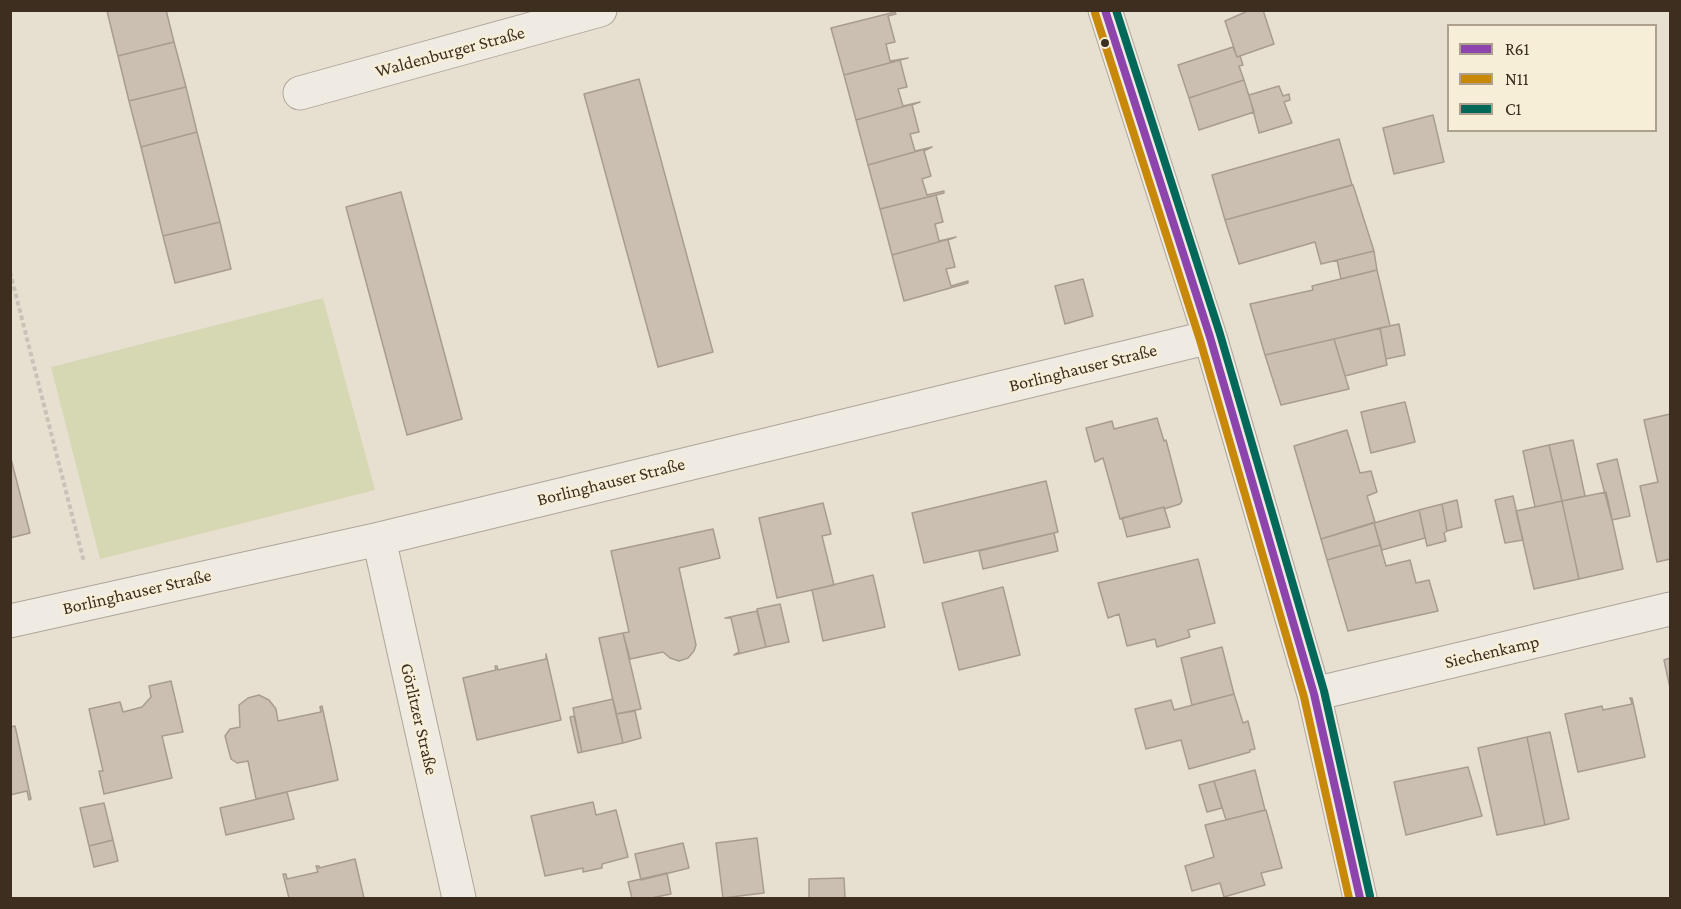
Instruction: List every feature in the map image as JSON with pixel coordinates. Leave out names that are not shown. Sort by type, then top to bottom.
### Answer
[{"type":"street","name":"Waldenburger Straße","points":[[300,93],[600,10]]},
{"type":"street","points":[[1105,10],[1210,337],[1314,694],[1360,898]]},
{"type":"street","name":"Borlinghauser Straße","points":[[10,621],[379,539],[1210,337]]},
{"type":"street","name":"Görlitzer Straße","points":[[379,539],[459,898]]},
{"type":"street","name":"Siechenkamp","points":[[1314,694],[1671,609]]},
{"type":"path","points":[[10,272],[94,602]]},
{"type":"green space","points":[[323,298],[375,490],[100,559],[51,367]]},
{"type":"building","points":[[166,10],[174,42],[118,56],[107,11]]},
{"type":"building","points":[[1250,10],[1263,10],[1274,44],[1237,57],[1225,21]]},
{"type":"building","points":[[895,12],[896,14],[888,16],[895,42],[886,44],[890,61],[908,58],[844,75],[831,28]]},
{"type":"building","points":[[174,42],[186,87],[129,101],[118,56]]},
{"type":"building","points":[[1233,47],[1243,65],[1239,66],[1244,80],[1189,98],[1178,65]]},
{"type":"building","points":[[900,60],[907,87],[898,89],[903,106],[920,102],[856,120],[844,75]]},
{"type":"building","points":[[639,79],[713,352],[658,367],[584,94]]},
{"type":"building","points":[[1244,80],[1254,112],[1199,130],[1189,98]]},
{"type":"building","points":[[1279,86],[1283,96],[1289,94],[1290,100],[1284,102],[1292,123],[1259,133],[1249,95]]},
{"type":"building","points":[[186,87],[197,132],[141,147],[129,101]]},
{"type":"building","points":[[920,102],[912,105],[919,132],[910,134],[915,151],[932,147],[868,165],[856,120]]},
{"type":"building","points":[[1433,115],[1444,162],[1394,174],[1383,128]]},
{"type":"building","points":[[197,132],[220,222],[163,236],[141,147]]},
{"type":"building","points":[[1339,139],[1352,185],[1225,220],[1212,175]]},
{"type":"building","points":[[932,147],[924,151],[931,176],[922,179],[927,195],[944,191],[944,193],[880,209],[868,165]]},
{"type":"building","points":[[1353,185],[1374,251],[1321,264],[1315,242],[1239,264],[1225,220]]},
{"type":"building","points":[[401,192],[462,419],[407,435],[346,207]]},
{"type":"building","points":[[936,195],[943,222],[935,224],[939,241],[956,237],[892,255],[880,209]]},
{"type":"building","points":[[220,222],[231,269],[175,283],[163,236]]},
{"type":"building","points":[[956,237],[948,240],[955,267],[946,269],[951,286],[968,281],[968,283],[904,301],[892,255]]},
{"type":"building","points":[[1374,251],[1377,270],[1341,279],[1337,260]]},
{"type":"building","points":[[1377,270],[1390,326],[1265,355],[1250,304],[1313,290],[1312,286]]},
{"type":"building","points":[[1083,279],[1093,316],[1065,324],[1055,286]]},
{"type":"building","points":[[1399,324],[1405,355],[1386,359],[1380,328]]},
{"type":"building","points":[[1380,328],[1387,365],[1345,376],[1334,339]]},
{"type":"building","points":[[1334,339],[1349,389],[1281,405],[1265,355]]},
{"type":"building","points":[[1405,402],[1415,442],[1371,453],[1361,412]]},
{"type":"building","points":[[1670,414],[1670,559],[1657,562],[1640,486],[1658,482],[1644,420]]},
{"type":"building","points":[[1157,418],[1164,441],[1166,440],[1182,501],[1180,504],[1164,509],[1164,507],[1120,519],[1103,458],[1095,462],[1086,428],[1112,421],[1114,429]]},
{"type":"building","points":[[1347,430],[1360,473],[1371,471],[1377,492],[1367,496],[1375,522],[1321,539],[1294,446]]},
{"type":"building","points":[[1573,440],[1585,496],[1562,501],[1549,445]]},
{"type":"building","points":[[1549,445],[1562,501],[1535,507],[1523,451]]},
{"type":"building","points":[[10,455],[30,533],[10,538]]},
{"type":"building","points":[[1617,459],[1630,516],[1612,520],[1597,464]]},
{"type":"building","points":[[1046,481],[1058,532],[924,563],[912,513]]},
{"type":"building","points":[[1606,492],[1623,569],[1579,579],[1562,501]]},
{"type":"building","points":[[1513,496],[1523,540],[1505,543],[1495,500]]},
{"type":"building","points":[[1457,500],[1462,527],[1447,531],[1442,504]]},
{"type":"building","points":[[1562,501],[1579,579],[1534,589],[1516,511]]},
{"type":"building","points":[[823,503],[831,534],[822,536],[834,585],[777,598],[759,518]]},
{"type":"building","points":[[1442,504],[1447,531],[1444,533],[1446,541],[1427,546],[1419,510]]},
{"type":"building","points":[[1164,507],[1170,527],[1127,537],[1122,518]]},
{"type":"building","points":[[1419,510],[1425,538],[1382,550],[1374,523]]},
{"type":"building","points":[[1374,523],[1380,545],[1327,560],[1321,539]]},
{"type":"building","points":[[713,529],[720,558],[679,568],[696,645],[694,651],[688,658],[679,661],[663,652],[630,659],[623,633],[629,632],[611,551]]},
{"type":"building","points":[[1054,533],[1058,551],[983,569],[979,551]]},
{"type":"building","points":[[1380,545],[1386,566],[1410,560],[1416,583],[1429,580],[1438,611],[1348,631],[1327,560]]},
{"type":"building","points":[[1198,559],[1215,623],[1188,630],[1190,637],[1157,647],[1155,639],[1127,646],[1119,614],[1108,618],[1098,583]]},
{"type":"building","points":[[873,575],[885,627],[823,641],[812,590]]},
{"type":"building","points":[[1003,587],[1020,655],[959,670],[942,603]]},
{"type":"building","points":[[780,604],[789,642],[766,647],[757,609]]},
{"type":"building","points":[[757,611],[766,647],[734,655],[739,652],[731,618],[725,618]]},
{"type":"building","points":[[623,633],[641,709],[616,714],[599,638]]},
{"type":"building","points":[[1222,647],[1234,694],[1192,705],[1181,658]]},
{"type":"building","points":[[546,654],[561,720],[477,740],[463,678],[496,670],[495,666],[498,670],[546,659]]},
{"type":"building","points":[[1670,658],[1670,688],[1664,660]]},
{"type":"building","points":[[171,681],[183,732],[162,736],[172,778],[104,794],[99,771],[103,771],[89,709],[120,702],[123,712],[142,707],[151,697],[149,686]]},
{"type":"building","points":[[1234,694],[1243,723],[1248,721],[1255,749],[1189,769],[1181,740],[1146,749],[1135,709],[1171,700],[1174,710]]},
{"type":"building","points":[[259,695],[269,700],[276,709],[278,721],[321,712],[320,707],[322,706],[338,780],[256,799],[248,761],[237,763],[231,759],[225,736],[230,729],[240,727],[239,705],[248,698]]},
{"type":"building","points":[[1630,698],[1632,698],[1645,757],[1578,772],[1565,714],[1602,706],[1603,710],[1632,704]]},
{"type":"building","points":[[613,699],[623,743],[582,752],[573,708]]},
{"type":"building","points":[[635,711],[641,738],[623,743],[616,714]]},
{"type":"building","points":[[574,716],[582,752],[578,753],[570,717]]},
{"type":"building","points":[[15,726],[31,799],[29,800],[27,791],[10,795],[10,727]]},
{"type":"building","points":[[1550,732],[1569,819],[1545,825],[1527,737]]},
{"type":"building","points":[[1527,737],[1545,825],[1497,835],[1478,748]]},
{"type":"building","points":[[1468,767],[1482,816],[1406,835],[1394,782]]},
{"type":"building","points":[[1255,770],[1265,810],[1226,820],[1214,781]]},
{"type":"building","points":[[1214,781],[1222,808],[1207,812],[1199,785]]},
{"type":"building","points":[[287,792],[294,819],[226,835],[220,808]]},
{"type":"building","points":[[593,802],[596,815],[616,810],[628,857],[602,864],[602,868],[583,872],[583,868],[545,876],[531,816]]},
{"type":"building","points":[[104,803],[113,840],[89,846],[80,808]]},
{"type":"building","points":[[1266,810],[1282,868],[1261,873],[1265,885],[1224,897],[1220,883],[1192,891],[1185,866],[1214,857],[1205,825]]},
{"type":"building","points":[[757,838],[764,893],[723,898],[716,843]]},
{"type":"building","points":[[113,840],[118,861],[94,867],[89,846]]},
{"type":"building","points":[[683,843],[689,868],[641,880],[635,854]]},
{"type":"building","points":[[355,859],[364,898],[289,898],[283,874],[286,874],[287,879],[318,872],[316,866],[319,868]]},
{"type":"building","points":[[667,873],[671,894],[651,898],[632,898],[628,882]]},
{"type":"building","points":[[844,878],[845,898],[809,898],[809,879]]},
{"type":"transit line","name":"R61","points":[[1105,10],[1210,337],[1314,694],[1360,898]]},
{"type":"transit line","name":"C1","points":[[1116,10],[1220,334],[1324,691],[1370,896]]},
{"type":"transit line","name":"N11","points":[[1095,13],[1200,340],[1304,697],[1349,898]]}]
